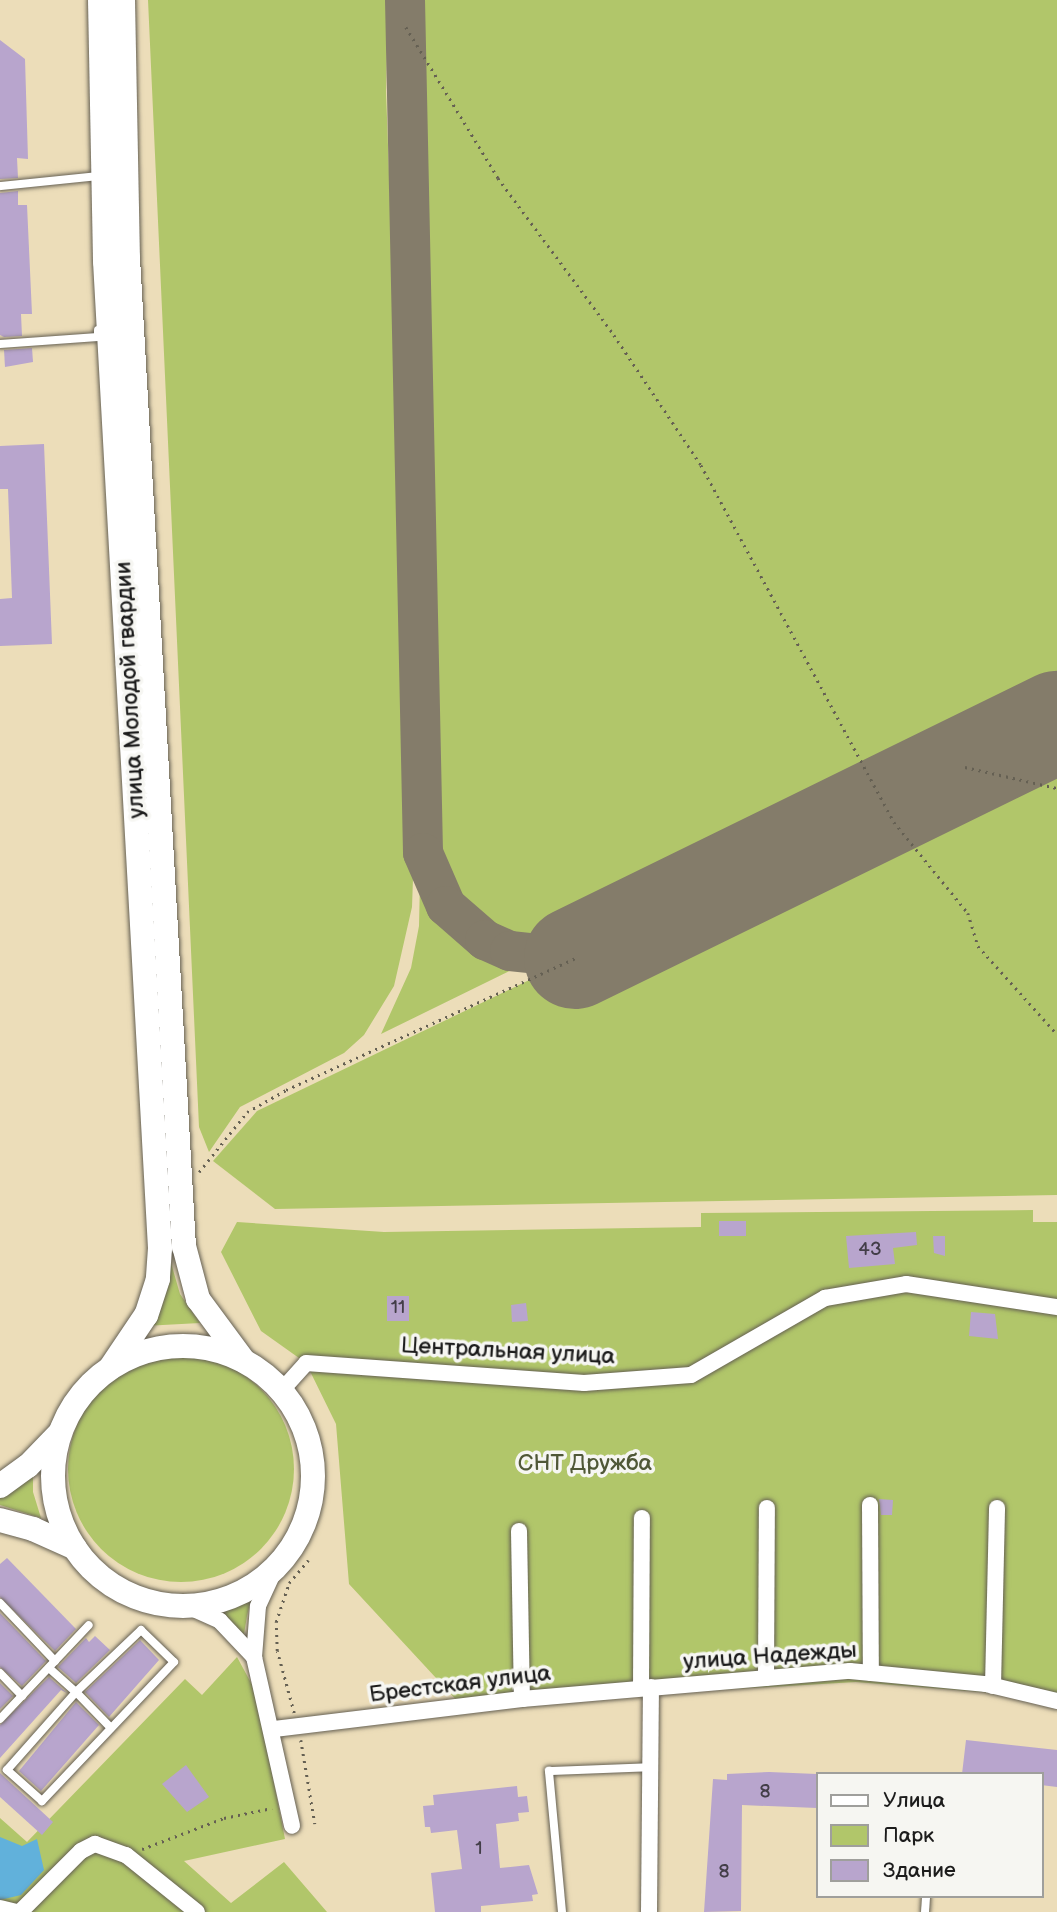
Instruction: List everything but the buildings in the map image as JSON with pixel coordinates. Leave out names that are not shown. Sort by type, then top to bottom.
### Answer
[{"type":"main road","name":"улица Молодой гвардии","points":[[100,0],[97,176],[104,336],[160,1248],[158,1279],[146,1315],[111,1367]]},
{"type":"main road","name":"улица Молодой гвардии","points":[[123,0],[128,258],[184,1246],[198,1299],[243,1360]]},
{"type":"main road","points":[[0,1486],[28,1466],[61,1431],[81,1395],[111,1367],[140,1353],[172,1346],[205,1347],[243,1360],[282,1390],[306,1433],[314,1481],[303,1528],[275,1569],[235,1596],[187,1606],[154,1603],[124,1591],[97,1573],[75,1548],[55,1495],[54,1462],[61,1431]]},
{"type":"main road","points":[[0,1520],[22,1525],[75,1548]]},
{"type":"street","name":"Центральная улица","points":[[282,1390],[306,1363],[584,1383],[691,1375],[825,1298],[906,1284],[1057,1307]]},
{"type":"street","points":[[870,1505],[871,1673]]},
{"type":"street","points":[[766,1678],[767,1508]]},
{"type":"street","points":[[993,1686],[997,1508]]},
{"type":"street","points":[[642,1518],[650,1767],[649,1912]]},
{"type":"street","points":[[519,1531],[522,1699]]},
{"type":"street","points":[[275,1569],[258,1605],[254,1657],[274,1729],[292,1826]]},
{"type":"street","points":[[187,1606],[220,1621],[254,1657]]},
{"type":"street","name":"улица Надежды","points":[[646,1688],[871,1673],[993,1686],[1057,1701]]},
{"type":"street","name":"Брестская улица","points":[[274,1729],[522,1699],[646,1688]]},
{"type":"street","points":[[0,1908],[18,1912],[81,1852],[95,1844],[126,1855],[197,1912]]},
{"type":"lane","points":[[0,186],[97,176]]},
{"type":"lane","points":[[0,344],[104,336]]},
{"type":"lane","points":[[0,1603],[76,1692],[111,1728]]},
{"type":"lane","points":[[0,1719],[89,1625]]},
{"type":"lane","points":[[141,1630],[174,1662],[111,1728],[41,1801],[7,1770],[76,1692],[141,1630]]},
{"type":"lane","points":[[0,1673],[22,1696]]},
{"type":"lane","points":[[562,1912],[549,1771],[650,1767]]},
{"type":"path","points":[[406,27],[498,178],[614,335],[701,465],[894,822],[968,913],[978,946],[1039,1019],[1057,1034]]},
{"type":"path","points":[[965,767],[1057,788]]},
{"type":"path","points":[[193,1181],[247,1112],[286,1090],[575,958]]},
{"type":"path","points":[[308,1560],[289,1583],[276,1622],[277,1651],[298,1726],[314,1824]]},
{"type":"path","points":[[126,1855],[224,1818],[289,1804]]},
{"type":"green space","points":[[148,0],[388,0],[386,91],[414,850],[412,907],[394,986],[364,1035],[344,1053],[240,1107],[209,1152],[199,1127]]},
{"type":"green space","points":[[418,0],[1057,0],[1057,704],[584,935],[530,950],[480,932],[460,915],[436,872]]},
{"type":"green space","points":[[1057,726],[1057,1195],[275,1209],[213,1161],[257,1111]]},
{"type":"green space","points":[[420,880],[437,911],[460,936],[487,955],[524,964],[381,1034],[411,968],[419,926]]},
{"type":"green space","name":"СНТ Дружба","points":[[1033,1210],[1033,1222],[1057,1222],[1057,1698],[856,1682],[461,1705],[349,1584],[336,1424],[306,1363],[261,1331],[221,1252],[237,1222],[384,1232],[701,1227],[701,1213]]},
{"type":"green space","points":[[171,1263],[180,1294],[200,1323],[144,1326]]},
{"type":"green space","points":[[181,1356],[203,1358],[224,1365],[244,1375],[261,1389],[275,1406],[285,1426],[292,1447],[292,1491],[285,1512],[275,1532],[261,1549],[244,1563],[224,1573],[203,1580],[181,1582],[159,1580],[138,1573],[118,1563],[101,1549],[87,1532],[77,1512],[70,1491],[68,1469],[70,1447],[77,1426],[87,1406],[101,1389],[118,1375],[138,1365],[159,1358]]},
{"type":"green space","points":[[33,1466],[33,1492],[41,1518],[0,1505],[0,1490]]},
{"type":"green space","points":[[251,1599],[247,1616],[244,1634],[218,1612]]},
{"type":"green space","points":[[237,1657],[256,1692],[285,1839],[184,1861],[231,1903],[284,1862],[327,1912],[0,1912],[0,1818],[27,1842],[185,1679],[202,1695]]},
{"type":"water","points":[[0,1837],[22,1846],[37,1839],[44,1870],[21,1895],[0,1900]]},
{"type":"taxiway","points":[[405,0],[423,853],[446,906],[485,940],[510,951],[575,958]]},
{"type":"runway","points":[[575,958],[1057,722]]}]
